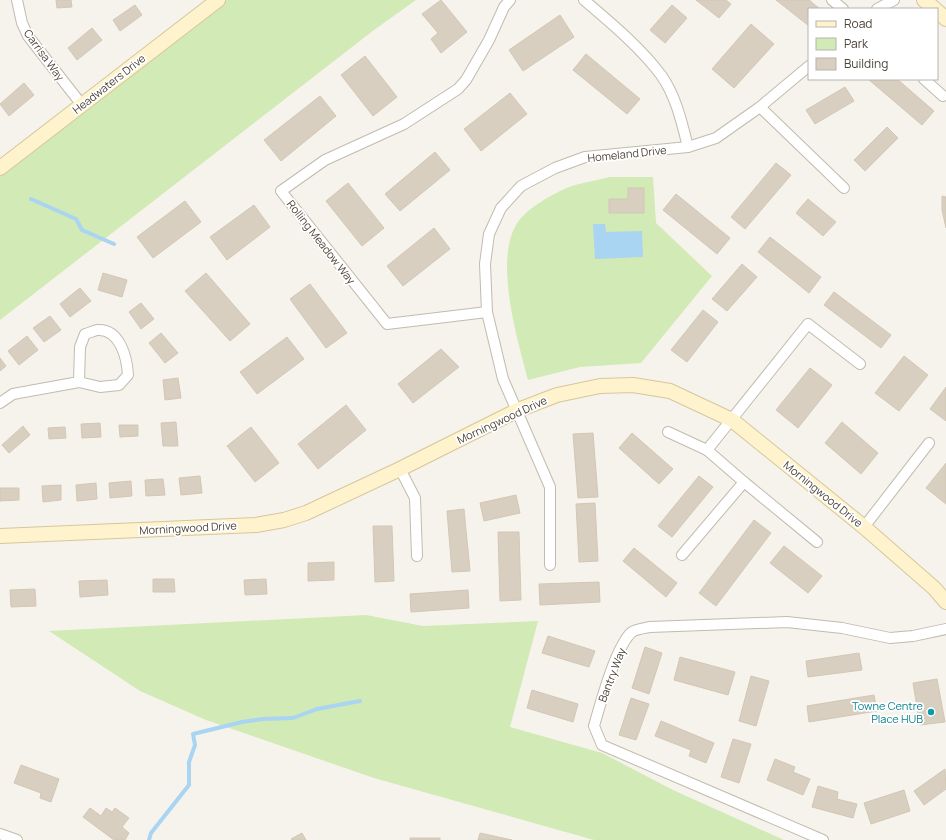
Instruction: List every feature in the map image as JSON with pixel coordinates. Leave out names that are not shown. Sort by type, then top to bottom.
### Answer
[{"type":"street","name":"Carrisa Way","points":[[18,0],[22,23],[28,36],[82,105]]},
{"type":"street","name":"Headwaters Drive","points":[[0,168],[218,0]]},
{"type":"street","name":"Rolling Meadow Way","points":[[487,312],[388,324],[281,191],[325,160],[404,124],[458,88],[466,80],[489,40],[504,7],[510,0]]},
{"type":"street","points":[[584,0],[619,29],[662,76],[681,118],[688,147]]},
{"type":"street","points":[[832,0],[842,8]]},
{"type":"street","points":[[879,8],[894,0]]},
{"type":"street","points":[[924,0],[934,8]]},
{"type":"street","points":[[938,12],[946,19]]},
{"type":"street","name":"Homeland Drive","points":[[550,565],[550,487],[518,410],[503,379],[487,312],[485,264],[488,234],[501,208],[521,186],[555,168],[585,157],[688,147],[716,138],[760,108],[808,67]]},
{"type":"street","points":[[925,80],[943,96]]},
{"type":"street","points":[[760,108],[844,188]]},
{"type":"street","points":[[707,450],[808,324],[860,364]]},
{"type":"street","points":[[0,402],[12,394],[79,382],[100,387],[119,385],[128,374],[127,359],[118,342],[111,333],[98,330],[85,334],[80,347],[79,382]]},
{"type":"street","name":"Morningwood Drive","points":[[0,536],[256,525],[284,520],[306,513],[400,469],[518,410],[557,395],[600,386],[633,385],[670,391],[732,420],[864,527],[934,588],[946,602]]},
{"type":"street","points":[[668,432],[707,450],[817,542]]},
{"type":"street","points":[[864,527],[929,443]]},
{"type":"street","points":[[400,469],[415,498],[417,556]]},
{"type":"street","points":[[682,555],[744,482]]},
{"type":"street","name":"Bantry Way","points":[[824,840],[602,745],[594,726],[614,663],[625,643],[632,632],[650,627],[787,622],[842,628],[890,638],[913,636],[946,629]]},
{"type":"street","points":[[0,834],[17,840]]},
{"type":"green space","points":[[218,0],[416,0],[374,30],[0,320],[0,168]]},
{"type":"green space","points":[[610,177],[653,177],[656,223],[712,276],[641,363],[580,367],[528,380],[518,342],[509,294],[507,270],[508,248],[514,229],[529,210],[556,193],[575,185]]},
{"type":"green space","points":[[366,615],[423,626],[538,621],[510,727],[602,753],[673,790],[784,840],[594,840],[374,778],[206,720],[140,691],[49,631]]},
{"type":"water","points":[[593,224],[605,224],[606,232],[642,231],[643,257],[595,259]]},
{"type":"building","points":[[56,0],[71,0],[72,7],[57,8]]},
{"type":"building","points":[[441,0],[467,32],[441,53],[431,39],[438,33],[422,14]]},
{"type":"building","points":[[696,0],[726,0],[731,4],[719,18]]},
{"type":"building","points":[[776,0],[809,0],[819,8],[808,8],[808,25]]},
{"type":"building","points":[[135,5],[142,15],[120,31],[113,20]]},
{"type":"building","points":[[672,5],[687,18],[665,43],[650,30]]},
{"type":"building","points":[[560,15],[574,37],[523,71],[509,50]]},
{"type":"building","points":[[751,24],[774,44],[734,88],[712,69]]},
{"type":"building","points":[[92,28],[102,40],[77,60],[68,48]]},
{"type":"building","points":[[586,54],[640,99],[627,114],[573,70]]},
{"type":"building","points":[[365,56],[397,97],[373,116],[341,75]]},
{"type":"building","points":[[869,80],[898,80],[934,111],[922,125]]},
{"type":"building","points":[[24,83],[34,95],[9,116],[0,104]]},
{"type":"building","points":[[845,87],[854,101],[815,124],[806,110]]},
{"type":"building","points":[[510,93],[527,114],[481,151],[464,129]]},
{"type":"building","points":[[320,96],[336,116],[281,161],[264,140]]},
{"type":"building","points":[[887,127],[898,138],[865,171],[854,160]]},
{"type":"building","points":[[435,152],[450,170],[400,211],[385,194]]},
{"type":"building","points":[[776,163],[791,175],[745,229],[731,217]]},
{"type":"building","points":[[348,183],[384,228],[362,246],[326,201]]},
{"type":"building","points":[[628,188],[644,188],[644,213],[609,213],[609,199],[628,199]]},
{"type":"building","points":[[676,194],[730,238],[717,254],[663,210]]},
{"type":"building","points":[[942,196],[946,197],[946,228],[942,210]]},
{"type":"building","points":[[808,199],[836,222],[823,236],[796,213]]},
{"type":"building","points":[[185,201],[201,222],[153,258],[137,237]]},
{"type":"building","points":[[254,205],[270,227],[227,260],[210,237]]},
{"type":"building","points":[[434,228],[450,249],[403,286],[387,266]]},
{"type":"building","points":[[770,237],[821,277],[809,293],[758,252]]},
{"type":"building","points":[[742,264],[757,277],[727,311],[712,299]]},
{"type":"building","points":[[103,273],[127,280],[122,297],[98,290]]},
{"type":"building","points":[[206,273],[250,324],[230,341],[185,291]]},
{"type":"building","points":[[310,284],[347,333],[326,348],[290,299]]},
{"type":"building","points":[[80,288],[91,301],[70,317],[60,304]]},
{"type":"building","points":[[834,292],[891,335],[881,348],[824,305]]},
{"type":"building","points":[[141,303],[154,319],[141,329],[129,312]]},
{"type":"building","points":[[703,310],[718,322],[687,362],[671,350]]},
{"type":"building","points":[[50,316],[61,330],[44,342],[33,328]]},
{"type":"building","points":[[161,333],[178,353],[165,363],[149,343]]},
{"type":"building","points":[[27,336],[38,350],[19,365],[8,351]]},
{"type":"building","points":[[287,337],[304,359],[257,394],[240,372]]},
{"type":"building","points":[[441,349],[459,367],[413,403],[398,384]]},
{"type":"building","points":[[904,356],[928,375],[899,411],[875,393]]},
{"type":"building","points":[[0,358],[6,366],[0,371]]},
{"type":"building","points":[[810,368],[832,385],[798,428],[776,410]]},
{"type":"building","points":[[178,378],[181,398],[165,400],[163,380]]},
{"type":"building","points":[[946,387],[946,421],[930,409]]},
{"type":"building","points":[[346,405],[366,430],[318,469],[298,444]]},
{"type":"building","points":[[176,422],[178,446],[163,446],[161,423]]},
{"type":"building","points":[[842,422],[878,453],[861,474],[825,443]]},
{"type":"building","points":[[100,423],[101,437],[82,438],[81,424]]},
{"type":"building","points":[[119,425],[138,425],[138,436],[120,437]]},
{"type":"building","points":[[23,426],[30,435],[9,453],[2,445]]},
{"type":"building","points":[[65,427],[66,438],[49,439],[48,428]]},
{"type":"building","points":[[251,427],[279,463],[255,482],[227,446]]},
{"type":"building","points":[[593,433],[598,497],[578,498],[573,434]]},
{"type":"building","points":[[632,433],[673,469],[659,484],[619,448]]},
{"type":"building","points":[[946,463],[946,504],[926,488]]},
{"type":"building","points":[[200,476],[202,493],[181,495],[179,478]]},
{"type":"building","points":[[699,476],[713,487],[672,537],[658,526]]},
{"type":"building","points":[[163,479],[165,495],[146,496],[145,480]]},
{"type":"building","points":[[131,481],[132,496],[110,498],[109,483]]},
{"type":"building","points":[[96,483],[97,499],[77,501],[76,485]]},
{"type":"building","points":[[61,485],[61,500],[43,502],[42,486]]},
{"type":"building","points":[[0,488],[19,488],[19,500],[0,501]]},
{"type":"building","points":[[516,495],[520,513],[484,521],[480,503]]},
{"type":"building","points":[[595,503],[598,561],[579,562],[576,504]]},
{"type":"building","points":[[464,509],[470,571],[452,572],[447,511]]},
{"type":"building","points":[[754,520],[771,533],[716,606],[699,593]]},
{"type":"building","points":[[373,526],[392,526],[394,581],[375,582]]},
{"type":"building","points":[[498,532],[519,532],[521,600],[500,601]]},
{"type":"building","points":[[784,546],[822,576],[808,593],[770,563]]},
{"type":"building","points":[[634,548],[677,583],[666,597],[623,561]]},
{"type":"building","points":[[334,562],[334,580],[308,581],[308,563]]},
{"type":"building","points":[[153,579],[174,579],[175,592],[153,592]]},
{"type":"building","points":[[266,579],[267,594],[245,595],[244,580]]},
{"type":"building","points":[[107,580],[108,595],[80,597],[79,581]]},
{"type":"building","points":[[599,582],[600,602],[540,605],[539,584]]},
{"type":"building","points":[[35,589],[36,606],[11,607],[10,590]]},
{"type":"building","points":[[468,590],[469,608],[411,612],[410,594]]},
{"type":"building","points":[[548,636],[595,651],[589,667],[542,653]]},
{"type":"building","points":[[645,647],[662,653],[649,694],[632,688]]},
{"type":"building","points":[[859,653],[862,670],[808,677],[806,661]]},
{"type":"building","points":[[680,657],[735,672],[728,695],[674,680]]},
{"type":"building","points":[[751,676],[769,681],[756,726],[739,721]]},
{"type":"building","name":"Towne Centre Place HUB","points":[[937,679],[945,722],[920,725],[913,683]]},
{"type":"building","points":[[532,690],[578,704],[573,722],[527,708]]},
{"type":"building","points":[[874,695],[877,711],[809,722],[807,706]]},
{"type":"building","points":[[631,698],[649,704],[636,740],[619,735]]},
{"type":"building","points":[[661,721],[714,743],[706,763],[689,756],[691,750],[655,736]]},
{"type":"building","points":[[733,739],[751,744],[739,783],[721,777]]},
{"type":"building","points":[[775,759],[795,767],[793,772],[810,779],[803,795],[767,780]]},
{"type":"building","points":[[21,765],[59,779],[51,802],[40,798],[41,793],[14,783]]},
{"type":"building","points":[[945,769],[946,789],[924,805],[914,791]]},
{"type":"building","points":[[818,786],[838,792],[837,799],[857,804],[853,818],[812,807]]},
{"type":"building","points":[[904,790],[910,811],[871,824],[864,803]]},
{"type":"building","points":[[90,808],[101,816],[106,808],[112,812],[115,808],[129,818],[122,827],[129,833],[125,840],[114,840],[83,817]]},
{"type":"building","points":[[302,833],[306,840],[291,839]]},
{"type":"building","points":[[480,833],[512,840],[478,840]]},
{"type":"building","points":[[410,838],[440,838],[440,840],[410,840]]},
{"type":"waterway","points":[[31,199],[76,219],[82,230],[114,244]]},
{"type":"waterway","points":[[149,840],[151,833],[189,785],[189,762],[195,745],[193,734],[242,722],[263,719],[293,718],[317,709],[360,701]]},
{"type":"place","name":"Towne Centre Place HUB","points":[[931,712]]}]
